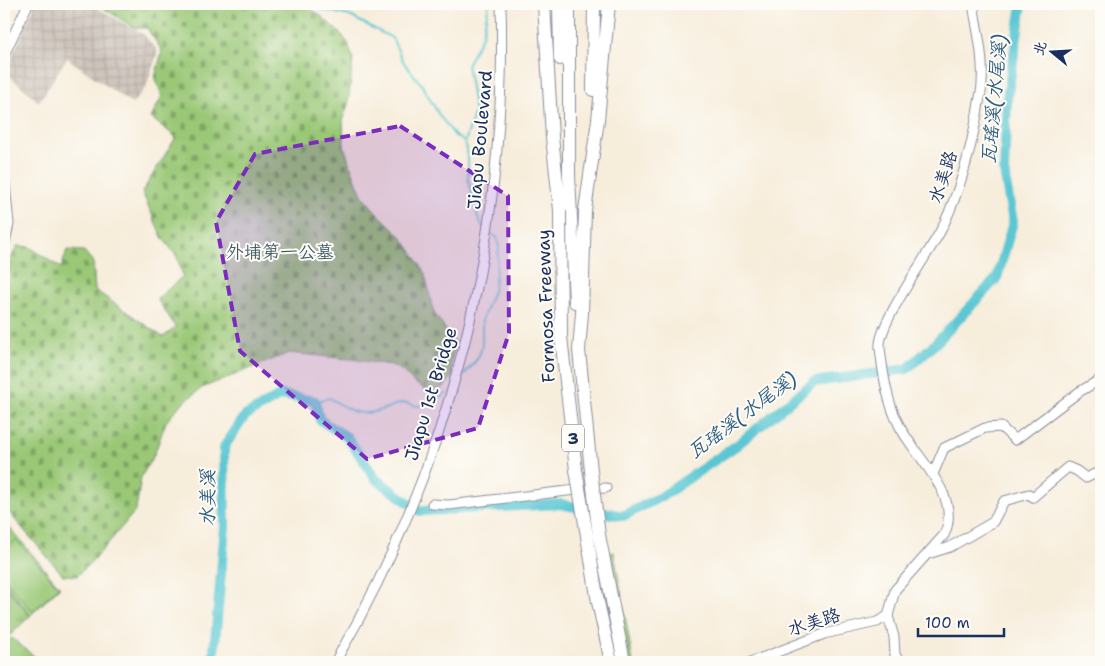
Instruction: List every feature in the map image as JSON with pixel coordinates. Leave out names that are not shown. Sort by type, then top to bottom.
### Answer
[{"type":"highway","points":[[544,4],[552,137],[560,210]]},
{"type":"highway","name":"Formosa Freeway","points":[[559,4],[561,338],[575,461],[598,602],[611,662]]},
{"type":"highway","name":"Formosa Freeway","points":[[569,4],[569,176],[572,270],[591,471],[599,534],[624,662]]},
{"type":"highway","points":[[593,160],[594,4]]},
{"type":"highway","points":[[579,350],[585,210],[593,160],[609,4]]},
{"type":"street","points":[[4,55],[28,4]]},
{"type":"street","name":"Jiapu Boulevard","points":[[479,279],[490,220],[500,120],[503,54],[502,4]]},
{"type":"street","name":"水美路","points":[[933,474],[900,427],[891,407],[880,346],[882,335],[899,301],[941,230],[956,196],[968,154],[982,83],[979,42],[973,4]]},
{"type":"street","points":[[4,174],[9,224],[4,247]]},
{"type":"street","name":"Jiapu 1st Bridge","points":[[335,662],[370,598],[406,516],[434,445],[458,369],[479,279]]},
{"type":"street","points":[[895,660],[894,637],[888,616],[895,590],[944,535],[949,520],[946,502],[933,474],[944,448],[984,428],[1001,427],[1015,440],[1079,392],[1101,379]]},
{"type":"street","points":[[928,554],[950,547],[993,522],[1004,501],[1029,494],[1033,497],[1068,467],[1086,478],[1101,471]]},
{"type":"street","points":[[432,504],[449,505],[606,488]]},
{"type":"street","name":"水美路","points":[[751,662],[824,634],[872,624],[888,616]]},
{"type":"highlighted area","points":[[400,126],[508,196],[509,333],[478,428],[367,459],[240,351],[216,222],[255,154]]},
{"type":"shaded area","points":[[30,4],[91,4],[143,34],[158,51],[146,87],[132,104],[67,58],[39,102],[5,72],[34,7]]},
{"type":"green space","name":"外埔第一公墓","points":[[97,4],[304,4],[320,15],[341,34],[348,43],[353,59],[348,105],[343,118],[344,146],[352,170],[362,195],[376,212],[400,235],[416,258],[425,274],[434,313],[455,343],[451,364],[453,376],[443,388],[428,391],[413,382],[403,371],[392,365],[289,353],[202,388],[180,405],[166,422],[154,455],[141,477],[136,510],[100,553],[77,576],[63,575],[4,507],[4,273],[17,246],[30,247],[61,268],[67,250],[84,251],[93,262],[95,290],[163,337],[176,327],[157,299],[183,276],[177,257],[162,237],[142,192],[176,137],[151,118],[162,96],[155,78],[162,51],[147,28],[135,28]]},
{"type":"green space","points":[[4,521],[60,587],[30,616],[4,582]]},
{"type":"green space","points":[[16,540],[59,587],[33,611],[4,579],[4,551]]},
{"type":"green space","points":[[614,552],[633,662],[604,662],[586,558]]},
{"type":"green space","points":[[4,584],[30,616],[4,641]]},
{"type":"green space","points":[[12,638],[41,662],[4,662],[4,644]]},
{"type":"waterway","points":[[312,4],[319,9],[350,16],[392,38],[404,63],[422,85],[439,115],[455,136],[465,142]]},
{"type":"waterway","points":[[483,227],[478,218],[468,179],[468,158],[465,142],[475,111],[467,65],[482,36],[489,4]]},
{"type":"waterway","name":"瓦瑤溪(水尾溪)","points":[[211,662],[214,653],[225,527],[224,447],[245,416],[281,395],[315,401],[320,420],[347,437],[376,479],[420,511],[560,504],[623,516],[664,495],[737,445],[814,382],[907,369],[938,341],[997,278],[1013,222],[1004,171],[1007,99],[1022,4]]},
{"type":"waterway","points":[[457,383],[478,358],[482,347],[482,320],[494,288],[499,247],[497,237],[490,233]]},
{"type":"waterway","points":[[315,401],[330,398],[354,412],[366,413],[403,403],[422,406],[447,393]]},
{"type":"water label","name":"水美溪","points":[[207,498]]}]
